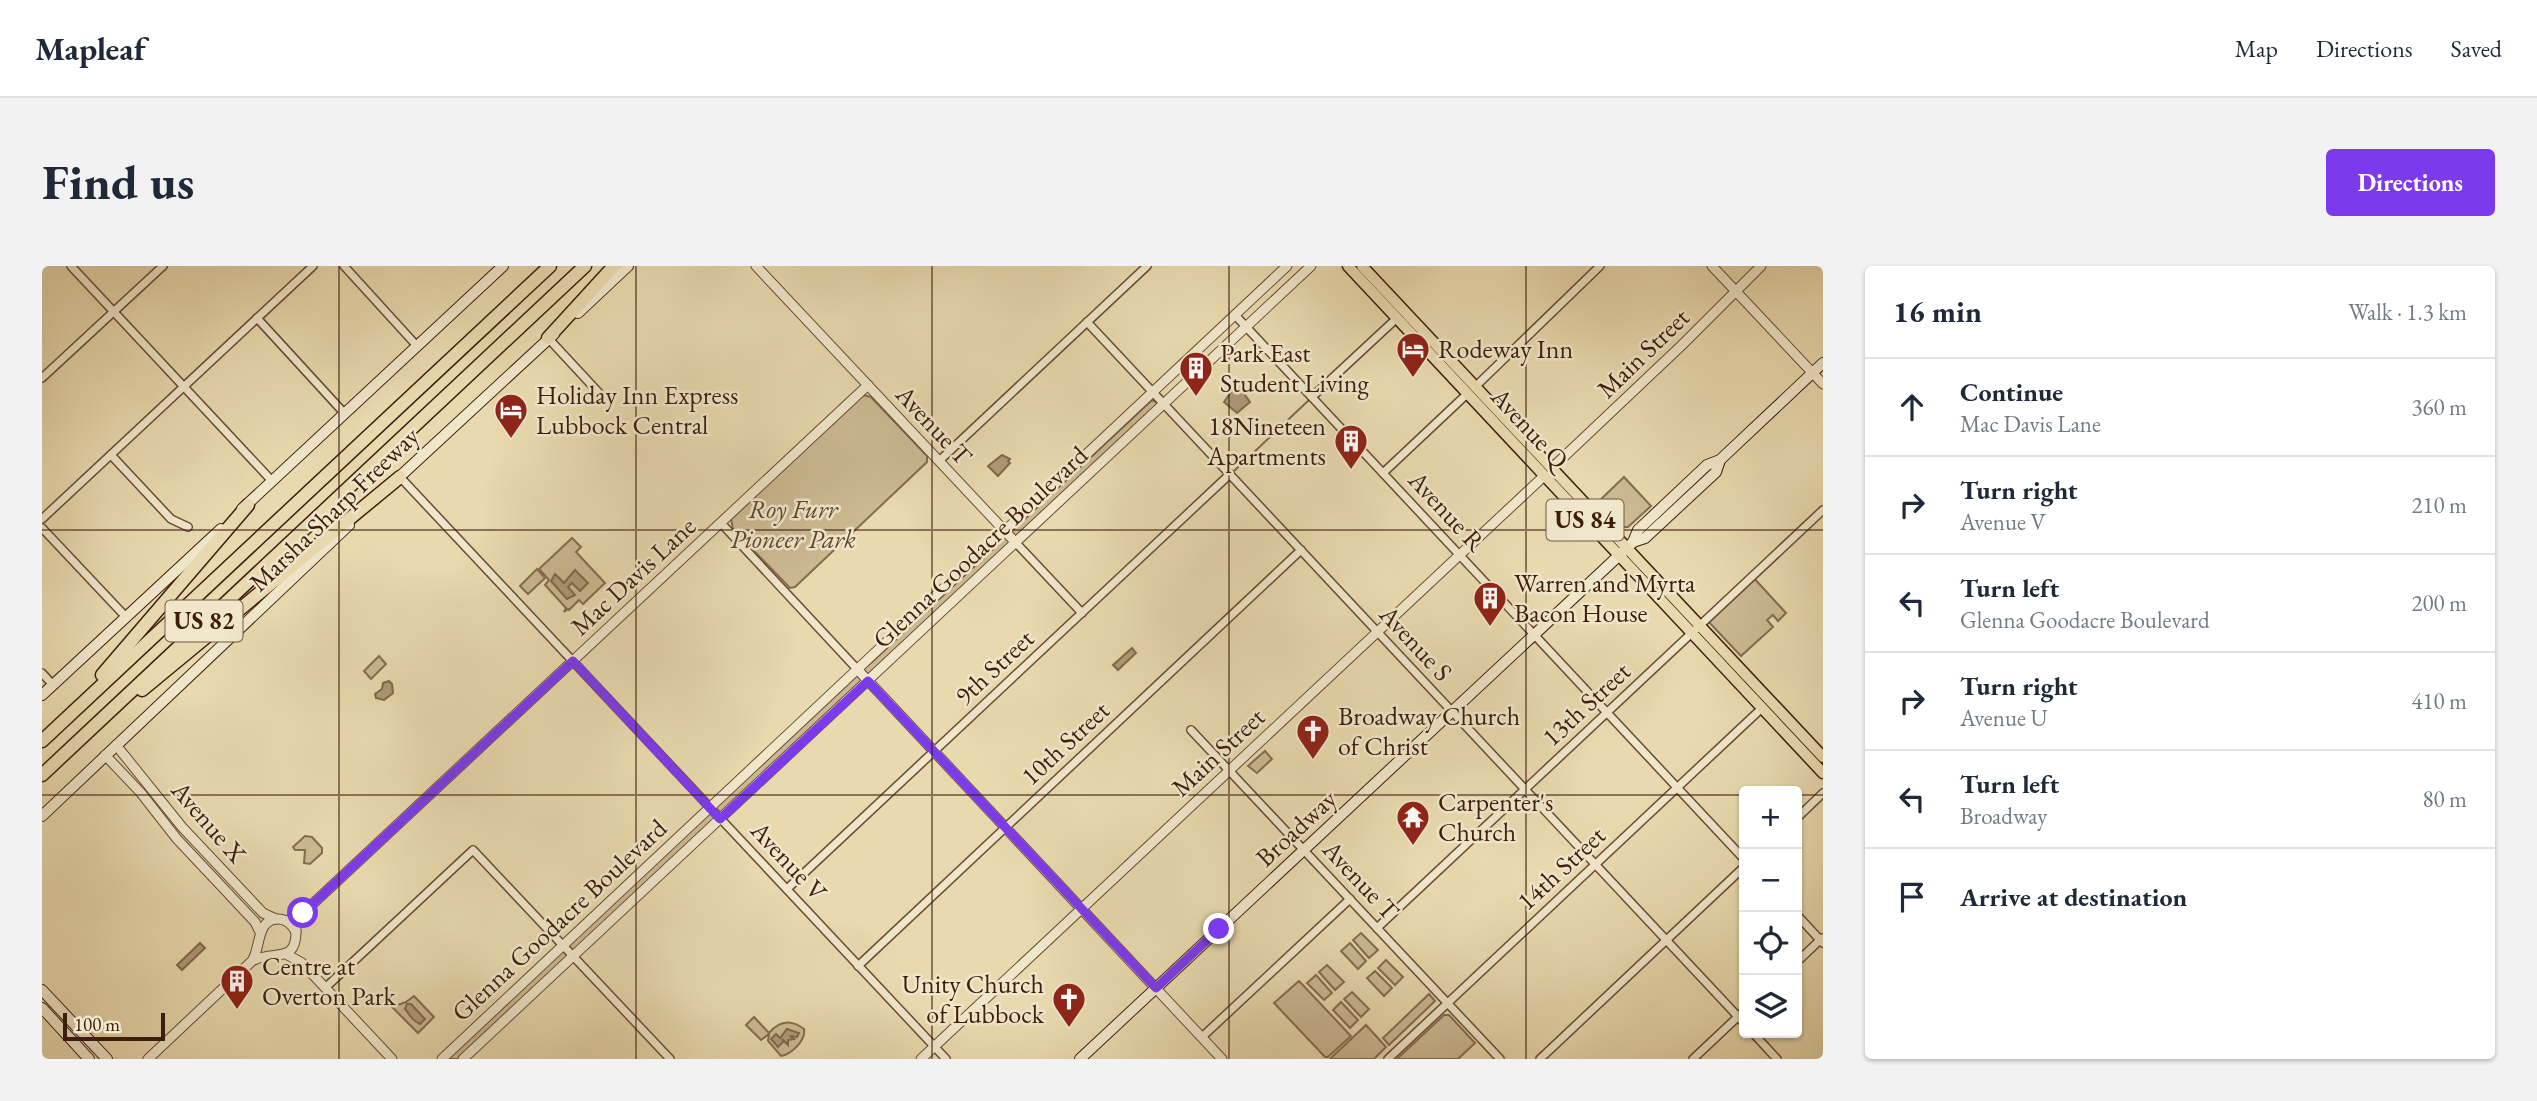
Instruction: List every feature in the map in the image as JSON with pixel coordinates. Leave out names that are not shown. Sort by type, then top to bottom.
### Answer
[{"type":"highway","name":"Marsha Sharp Freeway","points":[[42,741],[550,266]]},
{"type":"highway","name":"Marsha Sharp Freeway","points":[[42,775],[585,266]]},
{"type":"highway","points":[[548,338],[614,266]]},
{"type":"highway","points":[[1348,266],[1435,359],[1444,361],[1472,390]]},
{"type":"highway","name":"Avenue Q","points":[[1362,266],[1548,472],[1626,549],[1762,708],[1823,773]]},
{"type":"highway","name":"Avenue Q","points":[[1472,390],[1503,415],[1548,472]]},
{"type":"highway","points":[[72,747],[400,477]]},
{"type":"highway","points":[[62,722],[247,505]]},
{"type":"highway","name":"Avenue Q","points":[[1695,629],[1823,757]]},
{"type":"main road","name":"Marsha Sharp Freeway","points":[[42,816],[548,338],[628,266]]},
{"type":"main road","points":[[42,695],[499,267]]},
{"type":"main road","name":"Broadway","points":[[1080,1059],[1626,549],[1638,530],[1707,465],[1720,460],[1823,363]]},
{"type":"main road","points":[[42,989],[107,1059]]},
{"type":"main road","points":[[42,1008],[89,1059]]},
{"type":"street","points":[[71,266],[272,481]]},
{"type":"street","points":[[42,379],[163,266]]},
{"type":"street","points":[[42,519],[313,266]]},
{"type":"street","points":[[344,266],[417,346]]},
{"type":"street","name":"Avenue T","points":[[756,266],[1082,613]]},
{"type":"street","points":[[939,461],[1147,266]]},
{"type":"street","name":"Glenna Goodacre Boulevard","points":[[442,1059],[1287,266]]},
{"type":"street","name":"Glenna Goodacre Boulevard","points":[[463,1059],[1311,266]]},
{"type":"street","points":[[1383,473],[1600,266]]},
{"type":"street","points":[[1712,266],[1823,384]]},
{"type":"street","name":"Main Street","points":[[921,1059],[1548,472],[1761,266]]},
{"type":"street","name":"Avenue R","points":[[1235,315],[1739,854]]},
{"type":"street","points":[[257,318],[345,414]]},
{"type":"street","points":[[1312,397],[1397,318]]},
{"type":"street","name":"Avenue S","points":[[1087,322],[1595,865],[1739,1014]]},
{"type":"street","points":[[548,338],[599,393]]},
{"type":"street","name":"Mac Davis Lane","points":[[303,913],[868,385]]},
{"type":"street","points":[[111,455],[171,519],[188,527]]},
{"type":"street","name":"9th Street","points":[[787,889],[1229,475]]},
{"type":"street","name":"Avenue V","points":[[400,477],[946,1059]]},
{"type":"street","name":"13th Street","points":[[1377,928],[1823,510]]},
{"type":"street","points":[[721,523],[1222,1059]]},
{"type":"street","points":[[42,527],[125,616]]},
{"type":"street","name":"10th Street","points":[[858,966],[1301,550]]},
{"type":"street","points":[[42,674],[52,685]]},
{"type":"street","name":"14th Street","points":[[1388,1059],[1762,708]]},
{"type":"street","name":"Avenue T","points":[[1191,730],[1500,1059]]},
{"type":"street","name":"Avenue X","points":[[116,745],[182,827],[263,913],[276,919]]},
{"type":"street","name":"Avenue X","points":[[105,755],[141,793],[177,839],[252,919],[260,936]]},
{"type":"street","points":[[1802,813],[1823,793]]},
{"type":"street","points":[[325,988],[473,850],[670,1059]]},
{"type":"street","points":[[1539,1059],[1739,872]]},
{"type":"street","points":[[1202,1037],[1350,899]]},
{"type":"street","points":[[286,921],[303,913]]},
{"type":"street","points":[[302,964],[295,944],[297,925],[303,913]]},
{"type":"street","points":[[149,1059],[252,961],[268,922],[276,919],[286,921],[296,932]]},
{"type":"street","points":[[1802,920],[1822,940],[1802,958]]},
{"type":"street","points":[[260,936],[267,952],[272,955]]},
{"type":"street","points":[[286,954],[295,944]]},
{"type":"street","points":[[252,961],[264,956],[286,954],[302,964],[392,1059]]},
{"type":"street","points":[[1693,1059],[1739,1020]]},
{"type":"street","points":[[1758,1038],[1777,1059]]},
{"type":"green space","name":"Roy Furr Pioneer Park","points":[[863,395],[871,397],[927,456],[927,462],[795,587],[790,588],[733,529],[731,519]]},
{"type":"green space","points":[[1152,400],[1159,406],[458,1059],[445,1059],[848,681],[874,660]]},
{"type":"green space","points":[[1624,477],[1651,506],[1628,527],[1620,527],[1597,503]]},
{"type":"green space","points":[[572,538],[581,547],[576,552],[605,583],[583,604],[579,600],[564,612],[566,608],[545,585],[549,580],[539,569]]},
{"type":"green space","points":[[537,569],[545,578],[528,594],[520,586]]},
{"type":"green space","points":[[1752,576],[1786,613],[1778,621],[1773,615],[1767,620],[1773,627],[1741,656],[1706,619]]},
{"type":"green space","points":[[379,656],[386,664],[371,679],[364,671]]},
{"type":"green space","points":[[1265,751],[1272,759],[1257,773],[1248,766]]},
{"type":"green space","points":[[305,836],[312,837],[322,848],[322,853],[310,864],[304,863],[305,850],[295,850],[293,847]]},
{"type":"green space","points":[[1361,933],[1378,950],[1369,958],[1353,940]]},
{"type":"green space","points":[[1350,943],[1366,961],[1358,969],[1341,951]]},
{"type":"green space","points":[[1386,960],[1403,977],[1395,985],[1378,968]]},
{"type":"green space","points":[[1327,965],[1344,982],[1335,990],[1319,972]]},
{"type":"green space","points":[[1375,971],[1392,988],[1384,996],[1367,978]]},
{"type":"green space","points":[[1316,975],[1332,993],[1324,1000],[1307,983]]},
{"type":"green space","points":[[1299,981],[1351,1036],[1328,1057],[1325,1057],[1274,1003]]},
{"type":"green space","points":[[1352,992],[1369,1009],[1361,1017],[1344,999]]},
{"type":"green space","points":[[1429,994],[1435,1001],[1389,1045],[1383,1038]]},
{"type":"green space","points":[[414,996],[434,1017],[418,1033],[392,1007]]},
{"type":"green space","points":[[1341,1002],[1358,1020],[1350,1028],[1333,1010]]},
{"type":"green space","points":[[1444,1015],[1449,1015],[1475,1043],[1458,1059],[1397,1059]]},
{"type":"green space","points":[[754,1017],[769,1033],[781,1024],[794,1024],[804,1029],[803,1038],[794,1049],[781,1056],[768,1041],[769,1034],[761,1040],[746,1025]]},
{"type":"green space","points":[[1366,1025],[1386,1047],[1374,1059],[1330,1059]]},
{"type":"shaded area","points":[[1240,388],[1250,402],[1237,413],[1224,402],[1231,392]]},
{"type":"shaded area","points":[[1002,455],[1010,459],[1010,463],[998,476],[988,466]]},
{"type":"shaded area","points":[[575,570],[588,583],[580,591],[572,583],[568,587],[575,595],[567,599],[551,581],[555,574],[564,583]]},
{"type":"shaded area","points":[[1132,648],[1136,653],[1118,670],[1113,665]]},
{"type":"shaded area","points":[[389,681],[393,693],[384,700],[376,698],[375,694],[382,689],[383,683]]},
{"type":"shaded area","points":[[200,943],[205,948],[182,970],[177,965]]},
{"type":"shaded area","points":[[407,1004],[411,1004],[425,1019],[420,1024],[405,1009]]},
{"type":"shaded area","points":[[787,1029],[799,1033],[797,1037],[790,1036],[794,1039],[788,1040],[788,1045],[782,1039],[783,1042],[778,1047],[771,1039],[776,1034],[780,1038]]},
{"type":"waterway","points":[[1233,472],[1310,399]]},
{"type":"place","name":"Rodeway Inn","points":[[1413,379]]},
{"type":"place","name":"Park East Student Living","points":[[1196,398]]},
{"type":"place","name":"Holiday Inn Express Lubbock Central","points":[[511,440]]},
{"type":"place","name":"18Nineteen Apartments","points":[[1351,471]]},
{"type":"place","name":"Warren and Myrta Bacon House","points":[[1490,628]]},
{"type":"place","name":"Broadway Church of Christ","points":[[1313,761]]},
{"type":"place","name":"Carpenter's Church","points":[[1413,847]]},
{"type":"place","name":"Centre at Overton Park","points":[[237,1011]]},
{"type":"place","name":"Unity Church of Lubbock","points":[[1069,1029]]},
{"type":"route","points":[[303,913],[573,661],[720,819],[868,681],[1156,988],[1219,929]]}]
